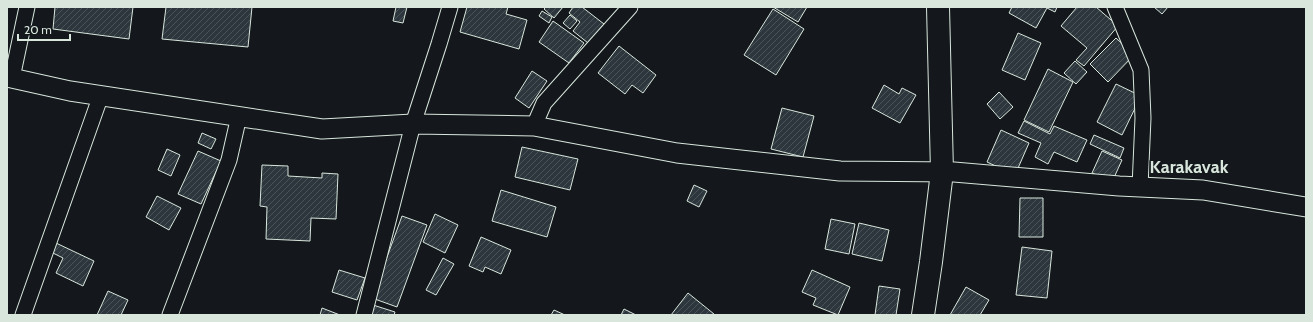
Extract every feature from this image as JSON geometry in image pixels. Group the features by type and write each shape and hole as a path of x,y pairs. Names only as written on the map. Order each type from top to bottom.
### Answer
{"main road":[{"path":"923,315 942,172 938,7"}],"street":[{"path":"27,7 9,78 101,96 322,129 413,124 534,126 676,153 840,171 942,172 1140,187 1203,190 1306,207"},
{"path":"364,315 413,124 450,7"},
{"path":"534,126 544,103 630,7"},
{"path":"1115,7 1141,70 1143,118 1140,187"},
{"path":"24,315 101,96"},
{"path":"170,315 228,160 239,116"}],"building":[{"path":"55,7 133,7 129,39 53,29"},
{"path":"166,7 252,7 248,47 162,39"},
{"path":"396,7 407,7 403,23 393,21"},
{"path":"467,7 508,7 506,14 527,20 519,49 460,32"},
{"path":"546,7 563,7 554,18 544,9"},
{"path":"573,7 582,7 604,24 588,43 573,31 580,22 569,13"},
{"path":"773,7 807,7 798,22"},
{"path":"1012,7 1057,7 1055,12 1047,8 1036,28 1009,13"},
{"path":"1077,7 1096,7 1118,26 1084,66 1076,60 1087,48 1061,26"},
{"path":"1154,7 1168,7 1162,14"},
{"path":"773,9 804,29 776,75 744,55"},
{"path":"542,11 552,17 549,23 539,16"},
{"path":"570,15 577,21 570,29 563,23"},
{"path":"553,21 584,43 569,63 539,42"},
{"path":"1018,33 1041,43 1025,80 1002,70"},
{"path":"1116,38 1134,55 1108,82 1090,64"},
{"path":"619,46 656,75 643,93 632,85 625,94 598,73"},
{"path":"1075,61 1087,72 1076,84 1064,73"},
{"path":"1048,69 1073,82 1049,132 1024,120"},
{"path":"532,71 547,81 529,108 515,98"},
{"path":"1116,84 1141,96 1122,135 1097,122"},
{"path":"884,85 899,94 902,88 916,95 900,123 872,108"},
{"path":"999,92 1013,107 1000,119 987,104"},
{"path":"782,108 814,116 803,157 771,149"},
{"path":"1024,121 1050,134 1054,126 1087,140 1077,162 1054,152 1048,164 1035,157 1041,143 1018,133"},
{"path":"1001,130 1029,143 1015,175 987,162"},
{"path":"202,133 216,139 211,149 198,143"},
{"path":"1094,135 1124,148 1120,158 1090,144"},
{"path":"522,147 578,159 570,190 515,177"},
{"path":"167,149 180,155 171,176 158,170"},
{"path":"198,151 221,161 201,204 178,194"},
{"path":"1102,151 1122,160 1112,182 1092,173"},
{"path":"262,165 288,166 288,176 322,178 322,173 338,174 336,219 311,218 310,241 266,239 267,207 260,206"},
{"path":"694,185 707,191 699,207 687,201"},
{"path":"501,190 556,207 547,237 492,221"},
{"path":"157,196 181,208 169,230 146,217"},
{"path":"1020,198 1043,198 1043,237 1019,237"},
{"path":"435,214 458,225 445,253 423,242"},
{"path":"402,216 427,225 397,307 372,298"},
{"path":"831,219 855,224 849,254 825,249"},
{"path":"859,223 889,230 882,261 852,254"},
{"path":"481,237 511,250 501,274 485,267 483,272 469,266"},
{"path":"56,243 94,261 83,286 56,273 63,258 51,252"},
{"path":"1022,247 1052,251 1047,298 1016,295"},
{"path":"443,258 454,264 436,295 426,290"},
{"path":"339,270 365,278 357,300 332,292"},
{"path":"812,270 850,287 838,315 813,305 816,298 802,292"},
{"path":"879,286 900,289 896,315 875,315"},
{"path":"966,287 989,300 980,315 950,315"},
{"path":"108,291 128,300 121,315 97,315"},
{"path":"688,293 714,314 671,315"},
{"path":"373,305 395,312 394,315 370,315"},
{"path":"322,308 340,315 320,315"},
{"path":"624,309 636,315 621,315"},
{"path":"554,310 565,315 551,315"}],"district":[{"name":"Karakavak","path":"1189,167"}]}
